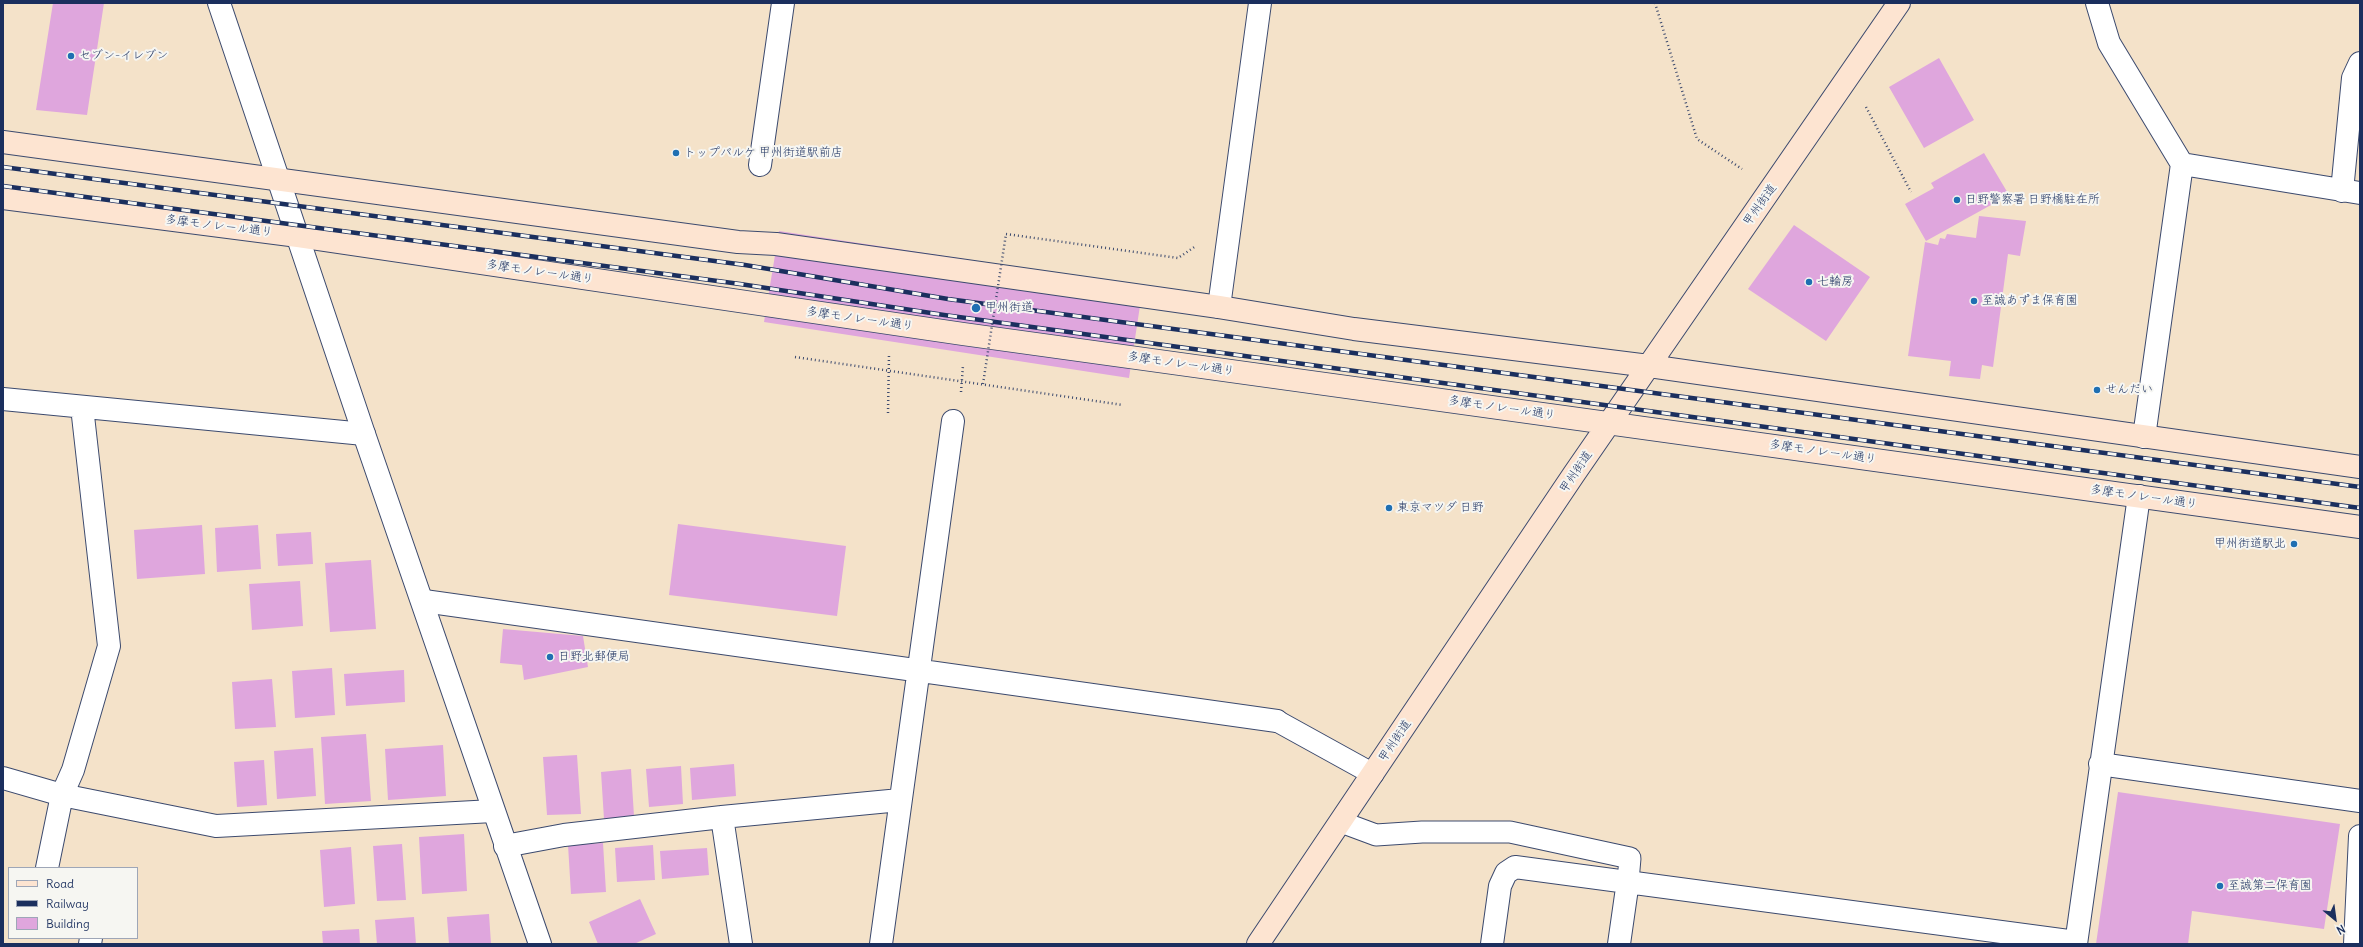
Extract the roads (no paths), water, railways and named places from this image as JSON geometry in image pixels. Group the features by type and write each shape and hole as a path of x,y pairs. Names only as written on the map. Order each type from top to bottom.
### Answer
{"main road":[{"name":"甲州街道","path":"1258,944 1610,422 1899,3"},
{"path":"3,142 738,242 776,244 1219,307 1354,329 1649,366 2144,437 2360,466"},
{"name":"多摩モノレール通り","path":"3,198 298,236 889,324 1610,422 2360,527"}],"street":[{"path":"219,3 280,179 364,434 424,602 493,811 540,944"},
{"path":"760,165 783,3"},
{"path":"1219,307 1260,3"},
{"path":"2097,3 2109,43 2182,164 2144,437"},
{"path":"2182,164 2351,192 2353,78 2360,63"},
{"path":"3,399 364,434"},
{"path":"47,867 62,795 73,770 109,646 82,407"},
{"path":"881,944 953,421"},
{"path":"1492,944 1500,886 1506,873 1515,867 1628,881 2076,943 2100,764 2139,496"},
{"path":"424,602 1278,721"},
{"path":"2100,764 2360,801"},
{"path":"3,778 62,795 216,826 493,811"},
{"path":"506,846 564,835 722,817 900,800"},
{"path":"722,817 741,944"},
{"path":"2355,944 2360,836"},
{"path":"1618,944 1628,881"}],"lane":[{"path":"1278,721 1373,774"},
{"path":"1341,822 1376,835 1510,832 1630,858 1628,881"}],"railway":[{"path":"3,167 745,265 948,299 2360,487"},
{"path":"3,186 740,284 944,315 2360,508"}],"place":[{"name":"セブン-イレブン","path":"71,56"},
{"name":"トップパルケ 甲州街道駅前店","path":"676,153"},
{"name":"日野警察署 日野橋駐在所","path":"1957,200"},
{"name":"七輪房","path":"1809,282"},
{"name":"至誠あずま保育園","path":"1974,301"},
{"name":"甲州街道","path":"976,308"},
{"name":"せんだい","path":"2097,390"},
{"name":"東京マツダ 日野","path":"1389,508"},
{"name":"甲州街道駅北","path":"2294,544"},
{"name":"日野北郵便局","path":"550,657"},
{"name":"至誠第二保育園","path":"2220,886"}]}
